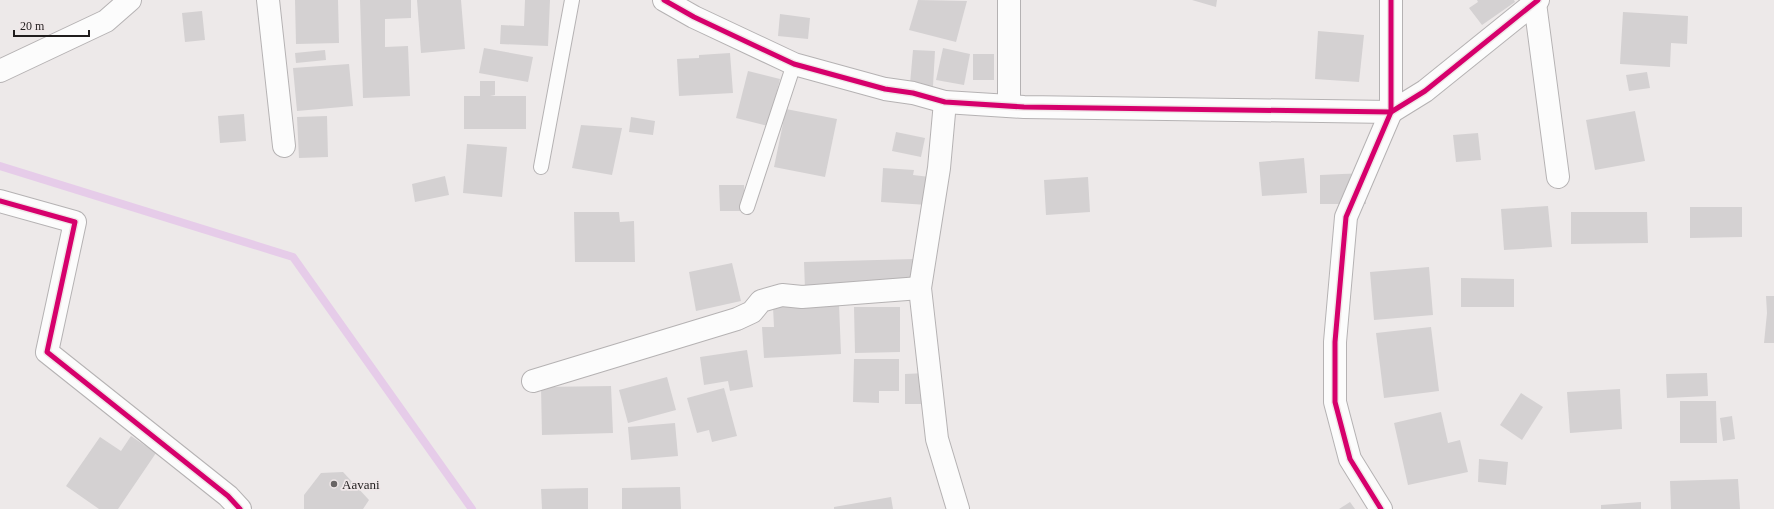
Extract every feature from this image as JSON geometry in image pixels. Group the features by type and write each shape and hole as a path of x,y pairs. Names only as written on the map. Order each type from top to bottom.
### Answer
{"street":[{"path":"0,71 106,20 130,0"},
{"path":"268,0 284,146"},
{"path":"664,0 694,17 794,64 885,89 913,93 945,102 1009,106 1390,112 1425,91 1537,1"},
{"path":"1009,0 1009,106"},
{"path":"1381,509 1350,459 1335,402 1335,342 1346,217 1390,112 1391,0"},
{"path":"1537,1 1558,177"},
{"path":"945,102 939,168 920,288 937,439 958,509"},
{"path":"0,200 75,222 47,352 228,496 240,509"},
{"path":"533,381 737,319 752,312 761,301 768,298 782,295 802,297 920,288"}],"lane":[{"path":"541,167 572,0"},
{"path":"747,207 794,64"}],"building":[{"path":"295,0 338,0 339,43 296,44"},
{"path":"360,0 411,0 411,18 385,19 385,47 408,46 410,96 363,98"},
{"path":"417,0 461,0 465,49 421,53"},
{"path":"525,0 550,0 548,46 500,44 501,25 524,26"},
{"path":"918,0 967,1 956,42 909,30"},
{"path":"1192,0 1217,0 1216,7"},
{"path":"1477,0 1514,0 1515,2 1482,25 1469,8 1478,2"},
{"path":"202,11 205,40 185,42 182,13"},
{"path":"1623,12 1688,16 1687,44 1671,43 1670,67 1620,64"},
{"path":"780,14 810,18 808,39 778,36"},
{"path":"1318,31 1364,35 1359,82 1315,79"},
{"path":"484,48 533,57 528,82 479,73"},
{"path":"943,48 970,54 964,85 936,80"},
{"path":"325,50 326,60 296,63 295,53"},
{"path":"913,50 935,51 933,86 910,84"},
{"path":"730,53 733,93 679,96 677,59 699,58 699,55"},
{"path":"973,54 994,54 994,80 973,80"},
{"path":"349,64 353,106 297,111 293,68"},
{"path":"748,71 780,79 768,126 736,118"},
{"path":"1647,72 1650,88 1629,91 1626,75"},
{"path":"480,81 495,81 495,95 490,96 526,96 526,129 464,129 464,96 480,96"},
{"path":"786,109 837,119 825,177 774,167"},
{"path":"1635,111 1645,161 1595,170 1586,120"},
{"path":"244,114 246,141 220,143 218,116"},
{"path":"327,116 328,157 299,158 297,117"},
{"path":"631,117 655,121 653,135 629,132"},
{"path":"581,125 622,128 612,175 572,168"},
{"path":"896,132 925,138 921,157 892,151"},
{"path":"1478,133 1481,160 1456,162 1453,135"},
{"path":"467,144 507,147 502,197 463,193"},
{"path":"1304,158 1307,193 1262,196 1259,162"},
{"path":"883,168 914,170 913,175 930,177 928,205 881,202"},
{"path":"1365,173 1366,204 1320,204 1320,175"},
{"path":"445,176 449,195 415,202 412,184"},
{"path":"1088,177 1090,212 1046,215 1044,180"},
{"path":"719,185 744,185 745,211 720,211"},
{"path":"1548,206 1552,247 1504,250 1501,209"},
{"path":"1690,207 1742,207 1742,237 1690,238"},
{"path":"574,212 619,212 620,222 634,221 635,262 575,262"},
{"path":"1571,212 1647,212 1648,243 1571,244"},
{"path":"914,259 914,286 805,289 804,262"},
{"path":"732,263 741,301 696,311 689,272"},
{"path":"1429,267 1433,315 1374,320 1370,272"},
{"path":"1461,278 1514,279 1514,307 1461,307"},
{"path":"1766,296 1774,296 1774,343 1764,343 1767,313"},
{"path":"839,304 841,354 764,358 762,327 774,327 773,307"},
{"path":"854,307 900,307 900,352 855,353"},
{"path":"1431,327 1439,391 1384,398 1376,333"},
{"path":"747,350 753,387 730,391 728,381 704,385 700,357"},
{"path":"854,359 899,359 899,391 879,391 879,403 853,402"},
{"path":"927,373 927,404 905,404 905,374"},
{"path":"1707,373 1708,396 1667,398 1666,374"},
{"path":"667,377 676,410 628,423 619,390"},
{"path":"611,386 613,433 542,435 541,387"},
{"path":"724,388 737,436 712,442 709,430 697,433 687,398"},
{"path":"1620,389 1622,429 1570,433 1567,392"},
{"path":"1521,393 1543,407 1522,440 1500,425"},
{"path":"1680,401 1716,401 1717,443 1680,443"},
{"path":"1441,412 1448,443 1460,440 1468,472 1408,485 1394,423"},
{"path":"1732,416 1735,439 1723,441 1720,418"},
{"path":"675,423 678,456 631,460 628,427"},
{"path":"131,436 156,453 118,509 99,509 66,486 100,437 121,451"},
{"path":"1479,459 1508,462 1506,485 1478,482"},
{"name":"Aavani","path":"343,472 369,500 363,509 304,509 304,495 321,473"},
{"path":"1738,479 1740,509 1671,509 1670,481"},
{"path":"680,487 681,509 622,509 622,488"},
{"path":"588,488 588,509 542,509 541,489"},
{"path":"891,497 893,509 834,509 834,507"},
{"path":"1350,502 1355,509 1339,509"},
{"path":"1641,502 1641,509 1601,509 1601,505"}],"waterway":[{"path":"0,166 293,257 472,509"}],"cycle path":[{"path":"664,0 694,17 794,64 885,89 913,93 945,102 1024,107 1391,112 1425,91 1538,0"},
{"path":"1381,509 1350,459 1335,402 1335,342 1346,217 1391,112 1391,0"},
{"path":"0,201 75,222 47,352 228,496 240,509"}],"place":[{"name":"Aavani","path":"334,484"}]}
